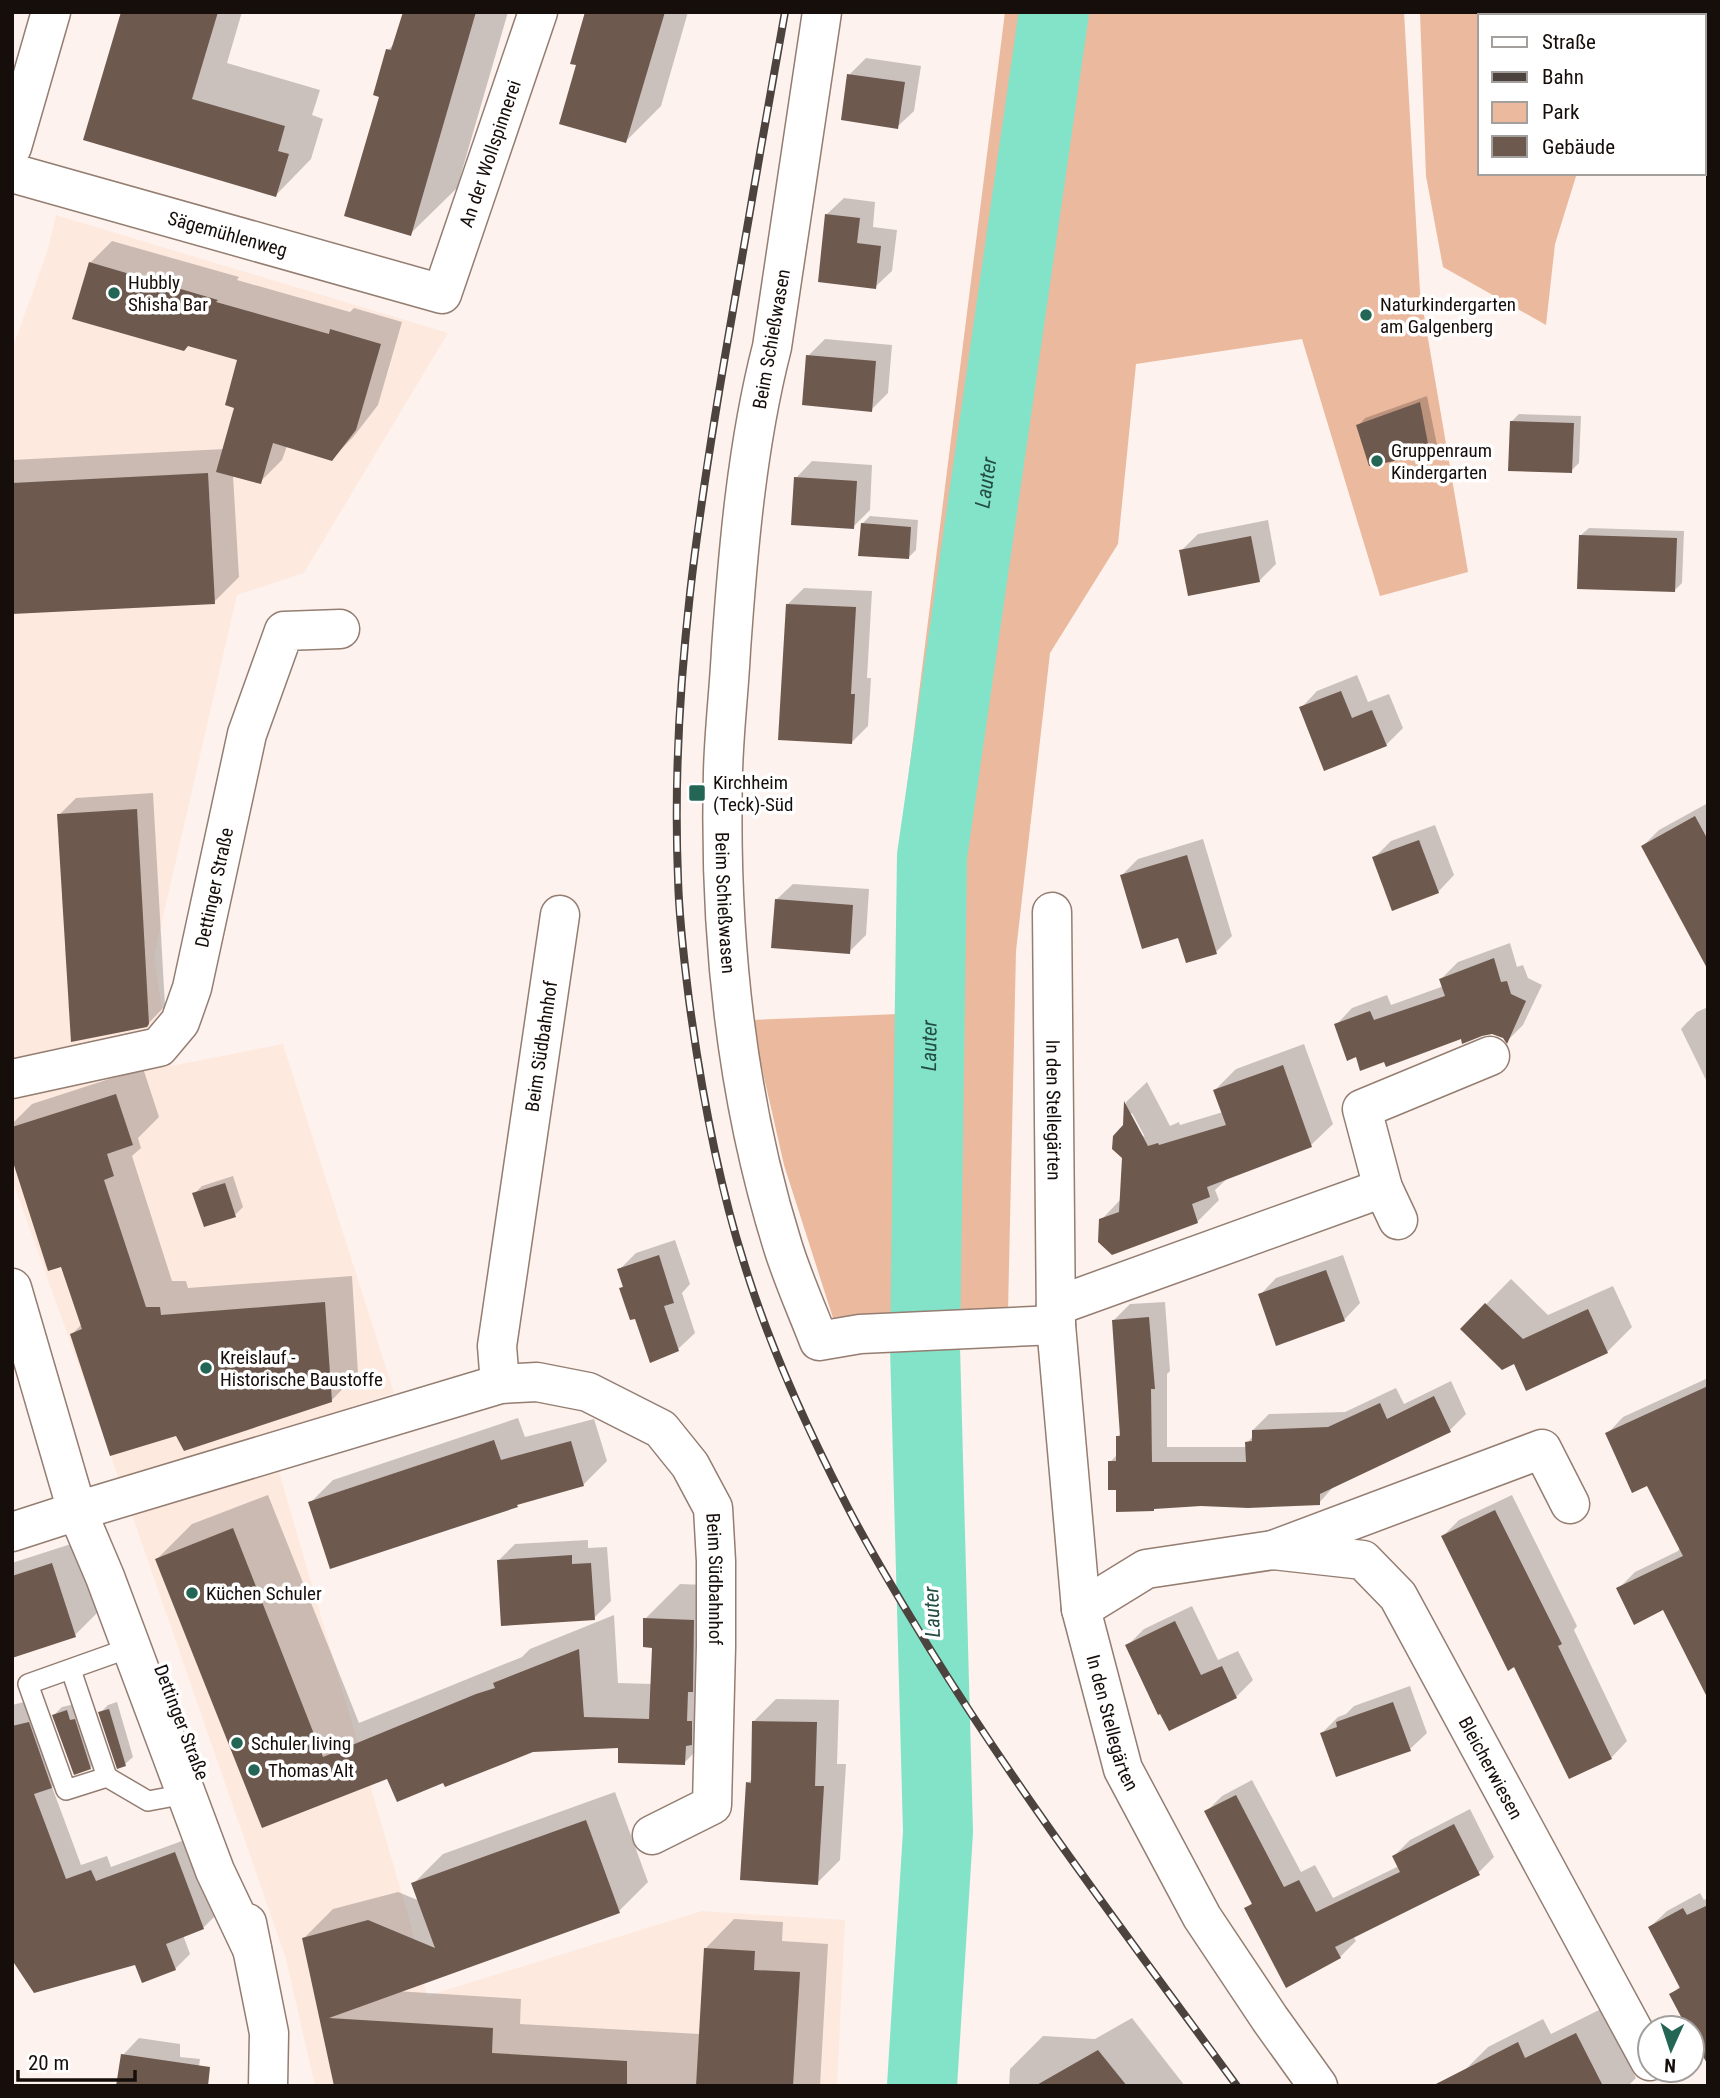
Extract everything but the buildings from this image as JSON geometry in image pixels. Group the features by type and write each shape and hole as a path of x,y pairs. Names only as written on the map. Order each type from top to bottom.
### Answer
{"street":[{"path":"12,147 51,12"},
{"name":"An der Wollspinnerei","path":"442,294 538,12"},
{"name":"Beim Schießwasen","path":"822,12 772,347 762,384 739,541 723,771 724,877 729,961 735,1035 747,1103 762,1173 784,1248 819,1341 860,1334 994,1328 1056,1315"},
{"name":"Sägemühlenweg","path":"12,173 442,294"},
{"name":"Dettinger Straße","path":"12,1079 159,1047 180,1023 192,988 247,734 284,631 340,629"},
{"name":"In den Stellegärten","path":"1052,912 1056,1315 1081,1609 1123,1769 1202,1917 1318,2086"},
{"name":"Beim Südbahnhof","path":"500,1384 497,1346 560,915"},
{"path":"1056,1315 1391,1204 1362,1109 1490,1056"},
{"name":"Dettinger Straße","path":"12,1288 77,1511 106,1577 215,1871 252,1949"},
{"name":"Beim Südbahnhof","path":"12,1532 500,1384 537,1382 588,1392 661,1429 690,1465 713,1508 716,1598 712,1805 652,1835"},
{"name":"Bleicherwiesen","path":"1081,1609 1146,1569 1273,1550 1542,1449 1570,1504"},
{"name":"Dettinger Straße","path":"77,1511 125,1571 236,1862 269,2033 268,2086"},
{"name":"Bleicherwiesen","path":"1273,1550 1363,1560 1398,1596 1636,2035"}],"lane":[{"path":"107,1777 66,1790 28,1684 132,1647"},
{"path":"71,1670 107,1777 148,1801 186,1794"}],"shaded area":[{"path":"56,215 448,333 304,573 237,595 154,956 171,1066 283,1044 394,1393 268,1434 412,1929 427,1996 702,1911 845,1920 837,2086 315,2086 286,1959 12,1179 12,350 48,249"}],"green space":[{"path":"1005,12 1404,12 1420,292 1468,572 1380,596 1302,339 1136,364 1118,544 1050,653 1016,951 1008,1312 833,1318 784,1165 751,1020 899,1014 899,851"},
{"path":"1420,12 1626,12 1478,14 1478,175 1576,175 1555,244 1546,325 1443,267 1426,176"}],"waterway":[{"name":"Lauter","path":"922,2086 938,1832 925,1347 932,856 1054,12"}],"railway":[{"path":"785,12 709,451 683,663 677,806 681,924 694,1033 718,1166 734,1231 776,1354 815,1442 874,1556 928,1646 1001,1758 1078,1869 1237,2086"}],"place":[{"name":"Hubbly Shisha Bar","path":"114,293"},
{"name":"Naturkindergarten am Galgenberg","path":"1366,315"},
{"name":"Gruppenraum Kindergarten","path":"1377,461"},
{"name":"Kirchheim (Teck)-Süd","path":"697,793"},
{"name":"Kreislauf - Historische Baustoffe","path":"206,1368"},
{"name":"Küchen Schuler","path":"192,1593"},
{"name":"Schuler living","path":"237,1743"},
{"name":"Thomas Alt","path":"254,1770"}]}
